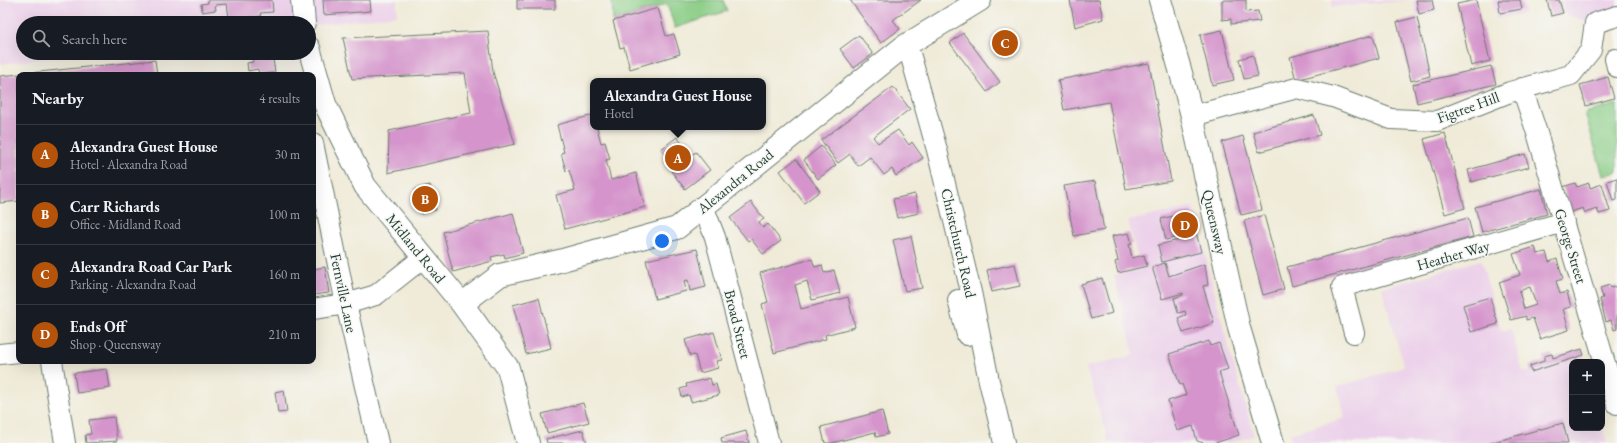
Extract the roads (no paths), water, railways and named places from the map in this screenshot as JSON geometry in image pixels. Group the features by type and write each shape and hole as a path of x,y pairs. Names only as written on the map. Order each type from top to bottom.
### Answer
{"street":[{"path":"302,0 303,16"},
{"name":"Alexandra Road","path":"462,304 500,275 559,261 677,228 903,47 980,0"},
{"name":"Queensway","path":"1160,0 1182,73 1239,328 1273,443"},
{"name":"Figtree Hill","path":"1192,116 1296,88 1333,96 1391,119 1437,121 1522,88 1571,75 1591,50 1595,23 1617,16"},
{"name":"Christchurch Road","path":"903,47 911,57 937,150 971,292 989,381 1004,443"},
{"name":"Midland Road","path":"311,60 313,72"},
{"name":"George Street","path":"1522,88 1564,222 1617,404"},
{"name":"Midland Road","path":"316,89 319,107 365,186 462,304 508,368 528,443"},
{"name":"Fernville Lane","path":"316,158 346,304 378,443"},
{"name":"Broad Street","path":"703,206 715,237 769,443"},
{"name":"Heather Way","path":"1354,332 1342,287 1564,222"},
{"path":"316,309 346,304 376,295 424,257"},
{"path":"958,300 980,384 989,381"},
{"path":"0,354 16,352"},
{"path":"52,364 65,443"}],"place":[{"name":"Alexandra Road Car Park","path":"1005,43"},
{"name":"Alexandra Guest House","path":"678,158"},
{"name":"Carr Richards","path":"425,199"},
{"name":"Ends Off","path":"1185,225"}]}
